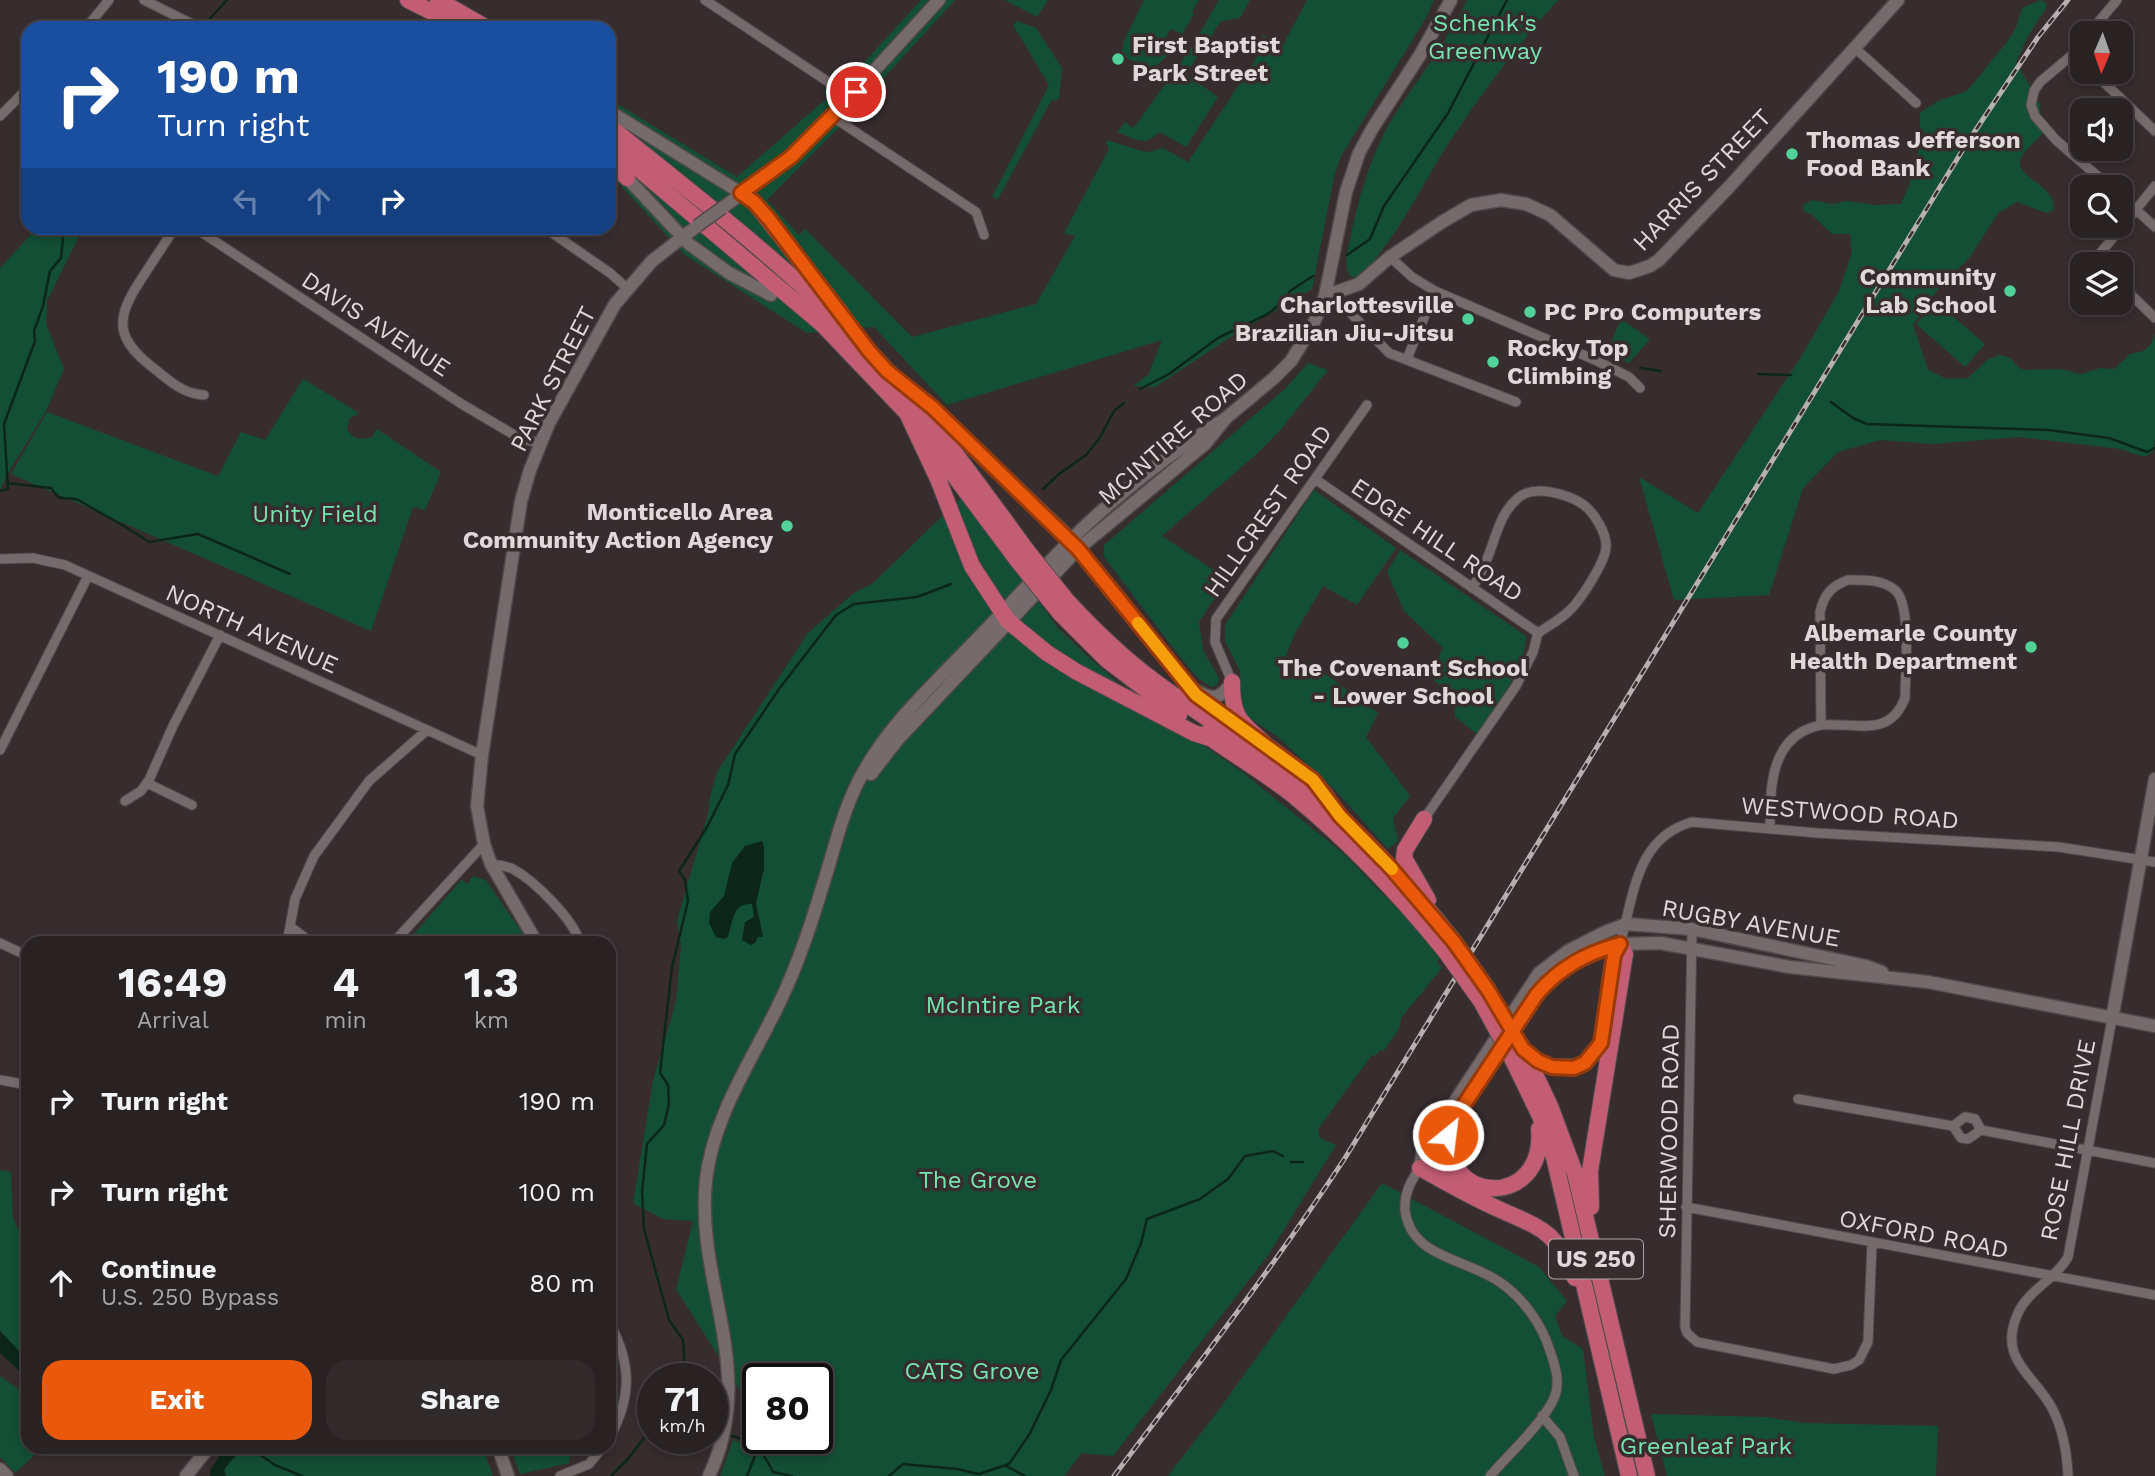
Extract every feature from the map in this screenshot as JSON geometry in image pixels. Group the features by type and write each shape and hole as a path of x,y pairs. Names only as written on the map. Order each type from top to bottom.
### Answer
{"highway":[{"path":"408,0 450,21"},
{"path":"438,0 475,21"},
{"name":"US 250","path":"616,132 760,248 869,351 944,438 1023,556"},
{"name":"US 250","path":"616,150 822,325 907,413 1107,660 1215,732 1273,763 1340,816 1440,924 1481,1001 1518,1054 1554,1157 1629,1476"},
{"path":"616,166 627,178"},
{"path":"741,193 754,202 769,219 869,351"},
{"path":"771,295 822,325"},
{"path":"887,371 933,408 1074,545"},
{"path":"907,413 938,479 972,566 1004,617 1047,653 1077,672 1194,733 1215,732"},
{"name":"US 250","path":"1064,608 1328,824 1450,947 1493,999 1518,1054 1564,1139 1591,1236 1647,1476"},
{"path":"1232,682 1232,705 1236,713 1266,745"},
{"path":"1187,686 1208,705 1313,780 1340,816"},
{"path":"1423,819 1405,850 1404,858 1440,924"},
{"path":"1518,1054 1552,1067 1574,1068 1585,1063 1601,1043 1614,955 1620,944"},
{"path":"1591,1236 1590,1171 1625,954 1620,944"},
{"path":"1425,1163 1486,1188 1507,1187 1532,1169 1539,1149 1535,1106"},
{"path":"1448,1129 1451,1157 1468,1182"},
{"path":"1425,1163 1483,1202 1528,1220 1552,1237 1570,1265 1601,1353"}],"street":[{"path":"92,21 108,0"},
{"path":"145,0 186,21"},
{"path":"705,0 716,3 851,97"},
{"name":"PARK STREET","path":"533,936 491,863 484,844 477,806 515,528 540,443 603,323 627,288 652,261 682,237 791,157 833,117 939,0"},
{"name":"MCINTIRE ROAD","path":"709,1476 727,1418 729,1392 727,1350 706,1226 705,1201 710,1156 723,1117 789,982 859,779 902,717 1004,617 1128,488 1226,418 1291,361 1312,327 1325,296 1346,192 1359,153 1451,0"},
{"name":"HARRIS STREET","path":"1325,296 1359,285 1390,257 1463,209 1479,203 1501,200 1526,204 1550,215 1614,270 1629,273 1644,269 1659,260 1729,187 1898,0"},
{"path":"2099,21 2117,0"},
{"path":"1855,48 1916,103"},
{"path":"2070,55 2040,82 2032,99 2033,112 2056,140 2096,175"},
{"path":"2106,84 2155,131"},
{"path":"0,116 21,95"},
{"path":"616,115 741,193"},
{"path":"833,117 976,212 984,235"},
{"path":"627,178 682,237 710,260 771,295"},
{"path":"2104,252 2155,186"},
{"path":"2133,206 2155,227"},
{"path":"170,235 127,301 123,323 129,345 139,357 185,391 204,395"},
{"name":"DAVIS AVENUE","path":"206,235 460,402 515,436 540,443"},
{"path":"555,235 627,288"},
{"path":"1390,257 1412,277 1435,290 1595,360 1629,377 1640,388"},
{"path":"1407,359 1435,290"},
{"path":"1325,296 1342,304 1390,353 1516,402"},
{"path":"2133,297 2155,318"},
{"name":"HILLCREST ROAD","path":"1232,682 1215,642 1216,619 1367,405"},
{"name":"EDGE HILL ROAD","path":"1315,479 1538,633"},
{"path":"1423,819 1516,686 1533,652 1538,633 1569,612 1604,559 1605,536 1590,510 1574,499 1531,491 1518,498 1496,530 1488,558 1472,588"},
{"path":"1074,545 1187,686 1209,697 1216,697 1224,693 1232,682"},
{"name":"NORTH AVENUE","path":"0,559 33,558 49,561 88,576 482,755"},
{"path":"0,750 88,576"},
{"path":"1770,829 1770,802 1776,764 1790,741 1809,728 1875,726 1892,720 1900,710 1905,698 1905,610 1898,591 1889,586 1868,580 1847,580 1832,586 1822,603 1821,726"},
{"path":"125,802 141,791 147,783 219,635"},
{"path":"289,936 295,899 314,856 364,786 427,730"},
{"name":"ROSE HILL DRIVE","path":"2068,1476 2065,1445 2057,1419 2043,1394 2018,1365 2012,1346 2012,1334 2019,1310 2062,1266 2071,1246 2155,779"},
{"path":"147,783 192,805"},
{"name":"WESTWOOD ROAD","path":"1620,944 1639,872 1658,841 1673,829 1692,822 2049,846 2155,862"},
{"path":"399,936 484,844"},
{"path":"491,863 512,868 562,911 577,936"},
{"name":"RUGBY AVENUE","path":"1425,1163 1423,1150 1539,974 1568,951 1626,924 1692,929 1866,966 1901,979"},
{"path":"291,927 303,936"},
{"name":"SHERWOOD ROAD","path":"1692,929 1686,1207 1687,1333 1697,1342 1755,1355 1834,1369 1851,1365 1859,1360 1868,1342 1872,1243"},
{"path":"0,943 21,953"},
{"name":"RUGBY AVENUE","path":"1425,1163 1542,989 1556,974 1584,956 1620,944 1660,943 1790,967 1901,979 2155,1026"},
{"path":"0,1080 21,1084"},
{"path":"1798,1099 1953,1126 1961,1138 1968,1139 1981,1130 2155,1163"},
{"path":"1953,1126 1965,1117 1975,1119 1981,1130"},
{"path":"1425,1163 1407,1191 1405,1200 1407,1223 1414,1237 1433,1251 1479,1269 1509,1289 1534,1317 1543,1332 1550,1349 1558,1385 1554,1398 1542,1416 1490,1476"},
{"name":"OXFORD ROAD","path":"1686,1207 2155,1295"},
{"path":"616,1336 626,1367 627,1388 621,1416 616,1426"},
{"path":"1542,1416 1560,1437 1574,1476"},
{"path":"186,1476 203,1454"},
{"path":"500,1454 508,1476"},
{"path":"560,1476 589,1464 597,1454"},
{"path":"0,1469 7,1476"}],"green space":[{"path":"921,0 955,0 837,129 767,200 799,235 805,229 912,337 1036,304 1075,236 1064,233 1109,149 1107,140 1149,152 1163,148 1188,162 1267,42 1263,35 1282,47 1307,0 1434,0 1426,18 1341,156 1334,177 1312,289 1226,340 1155,387 1133,386 1148,375 1162,340 947,405 874,327 807,333 685,255 616,181 616,103 737,177 850,78"},
{"path":"1005,0 1048,0 1037,17"},
{"path":"1144,0 1199,0 1182,34 1171,29 1161,45 1169,52 1158,65 1152,67 1121,55 1124,41"},
{"path":"1219,0 1250,0 1240,18 1221,21 1186,74 1218,97 1186,147 1159,132 1144,141 1117,132 1125,122 1132,128 1136,125 1193,45"},
{"name":"Schenk's Greenway","path":"1467,0 1558,0 1468,115 1386,245 1358,278 1350,276 1346,260 1348,248 1359,200 1374,155 1387,127 1442,44"},
{"path":"2040,0 2046,3 2046,8 2028,36 2016,62 2040,104 2042,134 2024,153 2020,163 2022,170 2049,194 2053,201 2053,210 2047,213 2017,202 1998,213 1970,257 1938,289 1913,325 1928,370 1947,379 1968,378 1987,360 2000,355 2010,358 2019,368 2027,370 2060,369 2081,374 2100,368 2114,369 2130,354 2143,351 2151,344 2155,334 2153,452 2141,456 2120,449 2020,437 1933,444 1880,440 1838,452 1803,488 1769,595 1674,600 1639,477 1698,513 1801,357 1839,291 1852,252 1850,234 1832,234 1811,214 1804,211 1803,205 1812,200 1832,204 1847,201 1874,205 1901,204 1917,160 1920,113 1938,101 1967,91 2016,28 2022,8"},
{"path":"1017,21 1036,28 1062,68 1059,99 1051,101 998,199 992,197 1049,85 1013,25"},
{"path":"31,235 80,235 47,301 46,324 64,369 46,411 0,490 0,268"},
{"path":"1936,302 1985,344 1965,367 1916,324"},
{"path":"1621,319 1650,339 1629,363 1606,354"},
{"path":"1308,363 1328,370 1282,428 1260,451 1162,536 1227,579 1199,622 1203,650 1219,678 1217,685 1211,687 1198,678 1180,657 1104,557 1104,545 1286,388"},
{"name":"Unity Field","path":"303,379 359,413 349,419 347,429 355,437 372,437 377,429 441,472 425,510 413,507 371,631 11,474 47,412 218,476 241,432 265,440"},
{"path":"1314,490 1396,548 1357,605 1323,586 1295,633 1286,656 1303,668 1308,661 1378,713 1366,737 1410,796 1393,818 1398,841 1388,849 1335,790 1278,737 1248,717 1242,706 1240,671 1225,641 1225,625"},
{"name":"McIntire Park","path":"963,496 1057,627 1086,655 1127,691 1246,775 1344,854 1442,955 1437,962 1442,968 1401,1018 1400,1027 1383,1052 1380,1050 1375,1056 1372,1055 1318,1129 1320,1138 1336,1145 1269,1254 1113,1456 1082,1453 1064,1476 720,1476 733,1440 740,1442 742,1437 742,1454 833,1454 833,1363 742,1363 742,1393 728,1371 728,1363 723,1363 676,1289 693,1221 663,1219 633,1203 653,1081 676,1001 681,946 677,921 709,810 717,772 808,633 854,593 872,584"},
{"path":"1400,550 1526,636 1515,675 1477,734 1455,717 1455,700 1432,678 1430,667 1435,664 1443,648 1404,611 1387,572"},
{"path":"473,876 486,880 524,936 412,936 462,879 467,884"},
{"path":"0,1170 11,1172 13,1218 21,1236 21,1353 0,1331"},
{"path":"1382,1183 1539,1267 1567,1301 1555,1316 1562,1336 1583,1349 1594,1438 1605,1476 1168,1476"},
{"path":"0,1376 21,1391 21,1454 36,1454 15,1473 0,1457"},
{"name":"Greenleaf Park","path":"1651,1414 1765,1417 1804,1423 1938,1426 1936,1476 1667,1476"},
{"path":"239,1454 485,1454 493,1476 226,1476 224,1470"},
{"path":"513,1454 570,1454 569,1463 520,1474"}],"shaded area":[{"path":"762,841 764,869 756,903 763,937 758,937 751,945 742,940 745,922 754,917 752,904 737,910 728,937 716,937 709,923 710,912 724,896 732,863 745,846"},
{"path":"0,1331 21,1353 21,1372 0,1353"},
{"path":"221,1454 239,1454 224,1470 226,1476 210,1476 210,1470"}],"waterway":[{"path":"208,21 227,0"},
{"path":"1347,255 1370,239 1384,206 1448,113 1507,0"},
{"path":"0,491 8,489 4,424 35,341 34,331 43,306 50,271 61,258 63,235"},
{"path":"1140,389 1169,374 1218,338 1268,314 1285,300 1290,291 1313,276"},
{"path":"1640,368 1661,371"},
{"path":"1758,374 1791,375"},
{"path":"1831,402 1853,418 1867,424 2048,430 2109,438 2147,452 2155,448"},
{"path":"1043,489 1086,455 1099,439 1114,411 1124,403"},
{"path":"7,483 51,488 58,497 78,500 149,542 198,534 290,574"},
{"path":"685,1363 683,1340 669,1320 644,1229 642,1192 647,1144 664,1125 669,1104 668,1085 660,1073 672,967 688,901 685,880 679,871 707,827 728,785 735,754 779,689 836,615 854,604 917,597 951,584"},
{"path":"889,1476 903,1464 979,1474 1009,1464 1029,1435 1051,1390 1061,1360 1126,1279 1141,1243 1147,1219 1200,1199 1228,1179 1245,1156 1273,1151 1283,1156"},
{"path":"1291,1162 1303,1162"},
{"path":"729,1435 756,1446 773,1472 792,1476"},
{"path":"611,1476 637,1447"},
{"path":"259,1454 275,1465 302,1476"},
{"path":"747,1476 756,1454"},
{"path":"1006,1466 1025,1476"}],"railway":[{"path":"1114,1476 1261,1279 1345,1158 1967,143 2038,37 2068,0"}],"slow traffic":[{"path":"1138,623 1196,695 1313,780 1340,816 1392,869"}],"place":[{"name":"First Baptist Park Street","path":"1118,59"},
{"name":"Thomas Jefferson Food Bank","path":"1792,154"},
{"name":"Community Lab School","path":"2010,291"},
{"name":"PC Pro Computers","path":"1530,312"},
{"name":"Charlottesville Brazilian Jiu-Jitsu","path":"1468,319"},
{"name":"Rocky Top Climbing","path":"1493,362"},
{"name":"Monticello Area Community Action Agency","path":"787,526"},
{"name":"The Covenant School - Lower School","path":"1403,643"},
{"name":"Albemarle County Health Department","path":"2031,647"}],"route":[{"path":"856,92 791,157 741,193 754,202 769,219 869,351 887,371 933,408 1078,549 1196,695 1313,780 1340,816 1426,907 1488,990 1503,1016 1513,1032 1523,1049 1538,1061 1552,1067 1574,1068 1585,1063 1601,1043 1614,955 1620,944 1584,956 1570,964 1537,994 1513,1030 1501,1047 1489,1065 1448,1129 1448,1135"}],"park label":[{"name":"The Grove","path":"978,1180"},
{"name":"CATS Grove","path":"972,1371"}]}
